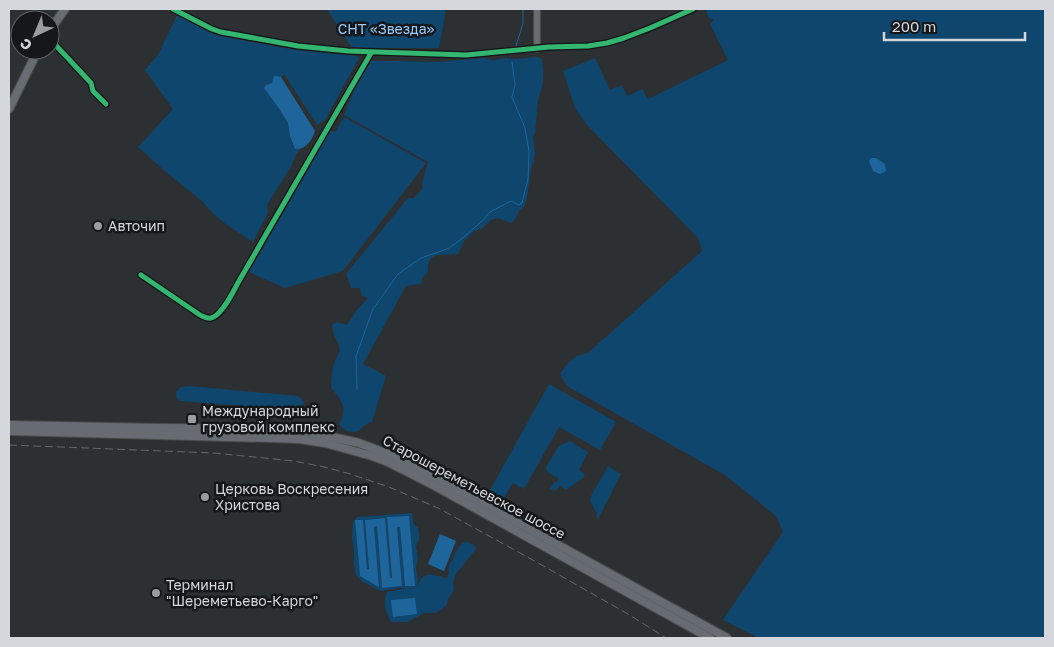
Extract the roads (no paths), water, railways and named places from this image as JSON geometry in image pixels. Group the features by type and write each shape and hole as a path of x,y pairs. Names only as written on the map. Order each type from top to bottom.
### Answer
{"main road":[{"path":"9,109 33,60"},
{"name":"Старошереметьевское шоссе","path":"9,425 291,429 359,443 388,454 432,476 728,638"},
{"name":"Старошереметьевское шоссе","path":"9,431 299,439 325,443 372,456 435,486 710,638"}],"street":[{"path":"173,9 212,29 222,32 298,46 371,53 466,55 607,43 650,28 693,9"},
{"path":"537,9 537,49"},
{"path":"60,49 91,82 93,91 106,104"},
{"path":"141,275 206,318 211,318 221,311 371,53"}],"waterway":[{"path":"516,46 523,23 523,9"},
{"path":"357,389 356,356 373,309 398,274 421,258 447,249 459,241 490,212 511,201 519,205 522,203 528,179 529,151 525,128 512,97 515,85 512,62"}],"railway":[{"path":"9,445 214,453 294,461 347,473 389,487 438,508 628,614 666,638"}],"place":[{"name":"Авточип","path":"98,226"},
{"name":"Международный грузовой комплекс","path":"192,419"},
{"name":"Церковь Воскресения Христова","path":"205,497"},
{"name":"Терминал \"Шереметьево-Карго\"","path":"156,593"}],"park label":[{"name":"СНТ «Звезда»","path":"386,29"}]}
